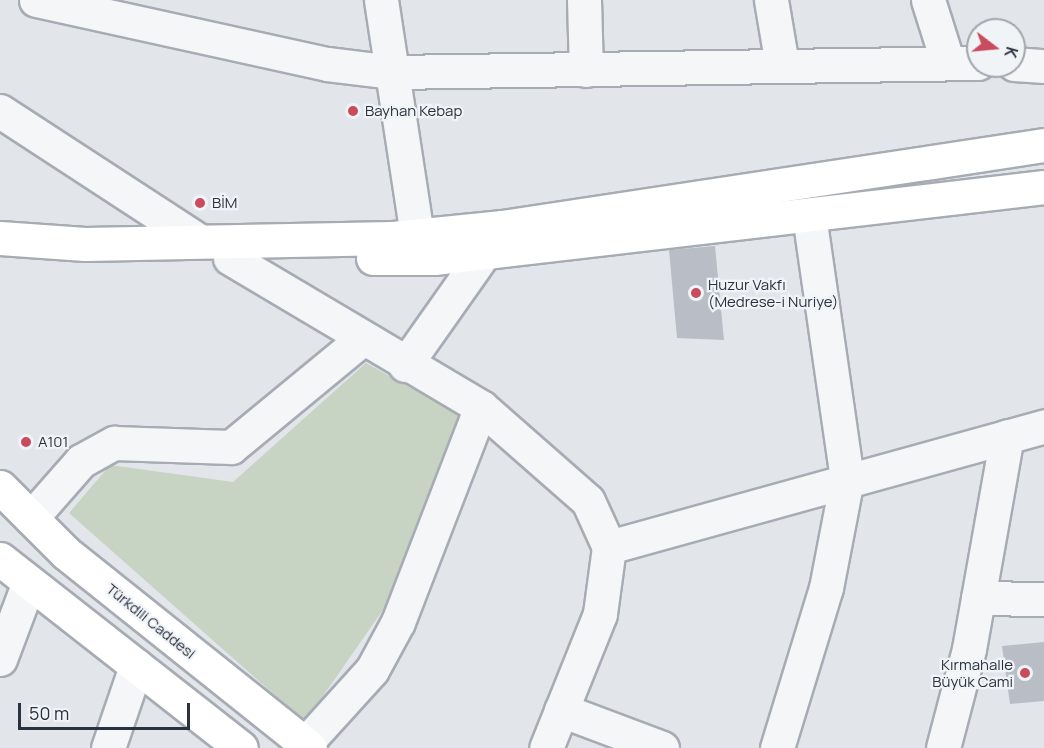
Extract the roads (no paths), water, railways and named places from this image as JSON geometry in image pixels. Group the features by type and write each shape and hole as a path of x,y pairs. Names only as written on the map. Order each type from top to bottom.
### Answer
{"main road":[{"path":"0,238 85,244 417,235 1044,145"},
{"path":"0,257 101,263 230,258 434,258 1044,187"},
{"name":"Türkdili Caddesi","path":"0,486 66,553 307,746"},
{"path":"0,559 241,748"}],"street":[{"path":"36,0 327,64 392,72 963,63 928,0"},
{"path":"381,0 417,235"},
{"path":"584,0 586,70"},
{"path":"771,0 782,65"},
{"path":"1026,65 1044,66"},
{"path":"0,111 198,240"},
{"path":"777,748 826,588 847,479 809,215"},
{"path":"405,365 484,253"},
{"path":"230,258 405,365 481,407 588,501 609,547 600,614 546,748"},
{"path":"31,518 81,461 114,443 231,447 362,339"},
{"path":"307,746 372,670 398,622 481,407"},
{"path":"609,547 1044,426"},
{"path":"943,748 978,598 1007,436"},
{"path":"0,659 29,582"},
{"path":"978,598 1044,599"},
{"path":"108,748 136,666"},
{"path":"561,710 662,748"}],"place":[{"name":"Bayhan Kebap","path":"353,111"},
{"name":"BİM","path":"200,203"},
{"name":"Huzur Vakfı (Medrese-i Nuriye)","path":"696,293"},
{"name":"A101","path":"26,442"},
{"name":"Kırmahalle Büyük Cami","path":"1025,673"}]}
